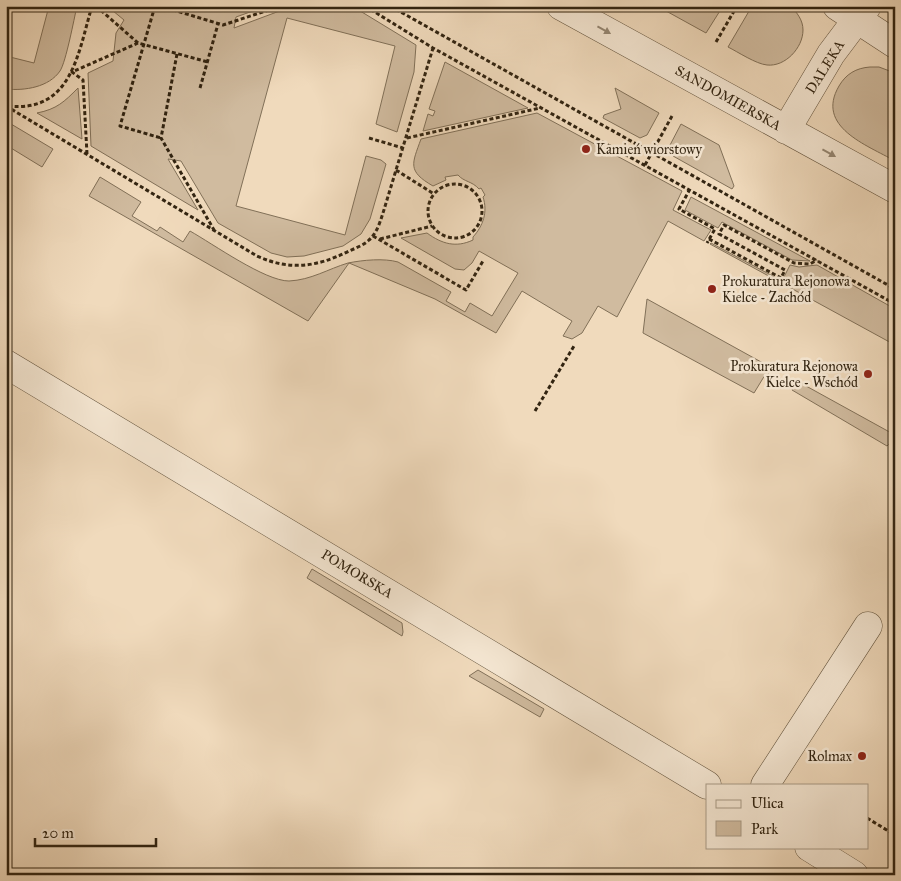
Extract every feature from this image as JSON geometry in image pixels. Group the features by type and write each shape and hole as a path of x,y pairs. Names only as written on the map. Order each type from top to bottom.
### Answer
{"street":[{"name":"SANDOMIERSKA","path":"561,6 895,189"},
{"name":"DALEKA","path":"786,130 854,11"},
{"path":"854,11 895,44"},
{"name":"POMORSKA","path":"6,364 706,784"},
{"path":"766,784 868,626"},
{"path":"812,848 854,875"}],"path":[{"path":"6,106 20,107 32,105 49,98 62,88 72,72 92,6"},
{"path":"96,6 138,44"},
{"path":"155,6 120,126 161,138"},
{"path":"160,6 218,24 228,24 281,6"},
{"path":"364,6 433,48 895,304"},
{"path":"390,6 895,289"},
{"path":"716,42 737,6"},
{"path":"200,88 218,24"},
{"path":"72,72 138,44 208,62"},
{"path":"6,106 215,232 268,261 279,265 304,266 339,256 365,243 373,236 384,212 433,48"},
{"path":"178,54 161,138 215,232"},
{"path":"72,72 83,80 87,155"},
{"path":"406,138 540,108"},
{"path":"645,165 672,116"},
{"path":"369,138 403,148"},
{"path":"396,170 434,194"},
{"path":"450,184 463,185 469,188 478,197 482,209 480,222 466,235 454,238 441,234 432,226 428,212 428,206 434,194 450,184"},
{"path":"690,189 679,210 715,229 708,241 781,278 785,270 719,234 724,225 794,263 810,264 818,260"},
{"path":"380,240 432,226"},
{"path":"373,236 466,290 482,261"},
{"path":"535,411 574,346"},
{"path":"868,819 895,835"}],"green space":[{"path":"49,6 77,6 60,71 50,81 36,87 6,89 6,56 34,63"},
{"path":"107,6 267,6 236,17 234,28 293,6 352,6 416,45 414,72 397,132 376,124 395,46 287,18 236,206 345,235 366,156 381,160 386,164 370,219 361,234 343,246 304,256 287,257 271,253 218,223 181,161 168,159 198,210 91,146 88,73 113,61 116,33 124,20"},
{"path":"657,6 723,6 706,33"},
{"path":"752,6 791,6 801,20 803,30 800,43 786,60 774,65 767,65 752,60 728,47"},
{"path":"445,62 528,108 423,131 428,114 433,116 435,111 429,109"},
{"path":"870,67 879,67 895,73 895,161 848,133 839,124 834,113 833,100 845,78 852,72"},
{"path":"78,88 82,139 37,113 60,104"},
{"path":"615,88 659,113 647,135 640,138 603,118 604,115 621,109"},
{"path":"537,113 682,191 673,210 711,230 704,241 668,221 617,317 598,306 582,333 572,339 563,336 572,321 522,291 496,333 435,299 349,263 308,321 89,196 100,177 141,202 132,216 157,231 160,227 183,242 190,231 253,269 279,279 289,281 305,279 341,265 348,263 354,262 386,260 398,262 451,292 446,301 465,312 470,303 492,316 518,273 479,251 472,263 464,270 455,269 401,238 427,233 449,244 461,244 473,240 485,213 483,197 485,195 481,188 479,189 458,175 445,177 446,180 433,186 415,171 415,155 421,139"},
{"path":"6,121 53,149 42,167 6,145"},
{"path":"681,124 719,145 734,186 732,189 673,156 669,147"},
{"path":"691,197 810,261 792,260 722,222 718,228 685,210"},
{"path":"710,244 782,281 790,265 799,267 817,265 895,309 895,345"},
{"path":"647,299 772,368 767,376 765,375 754,393 643,333"},
{"path":"797,381 895,435 895,438 887,446 792,390"},
{"path":"312,569 402,623 402,636 307,578"},
{"path":"478,670 544,709 540,717 469,676"}],"place":[{"name":"Kamień wiorstowy","path":"586,149"},
{"name":"Prokuratura Rejonowa Kielce - Zachód","path":"712,289"},
{"name":"Prokuratura Rejonowa Kielce - Wschód","path":"868,374"},
{"name":"Rolmax","path":"862,756"}]}
